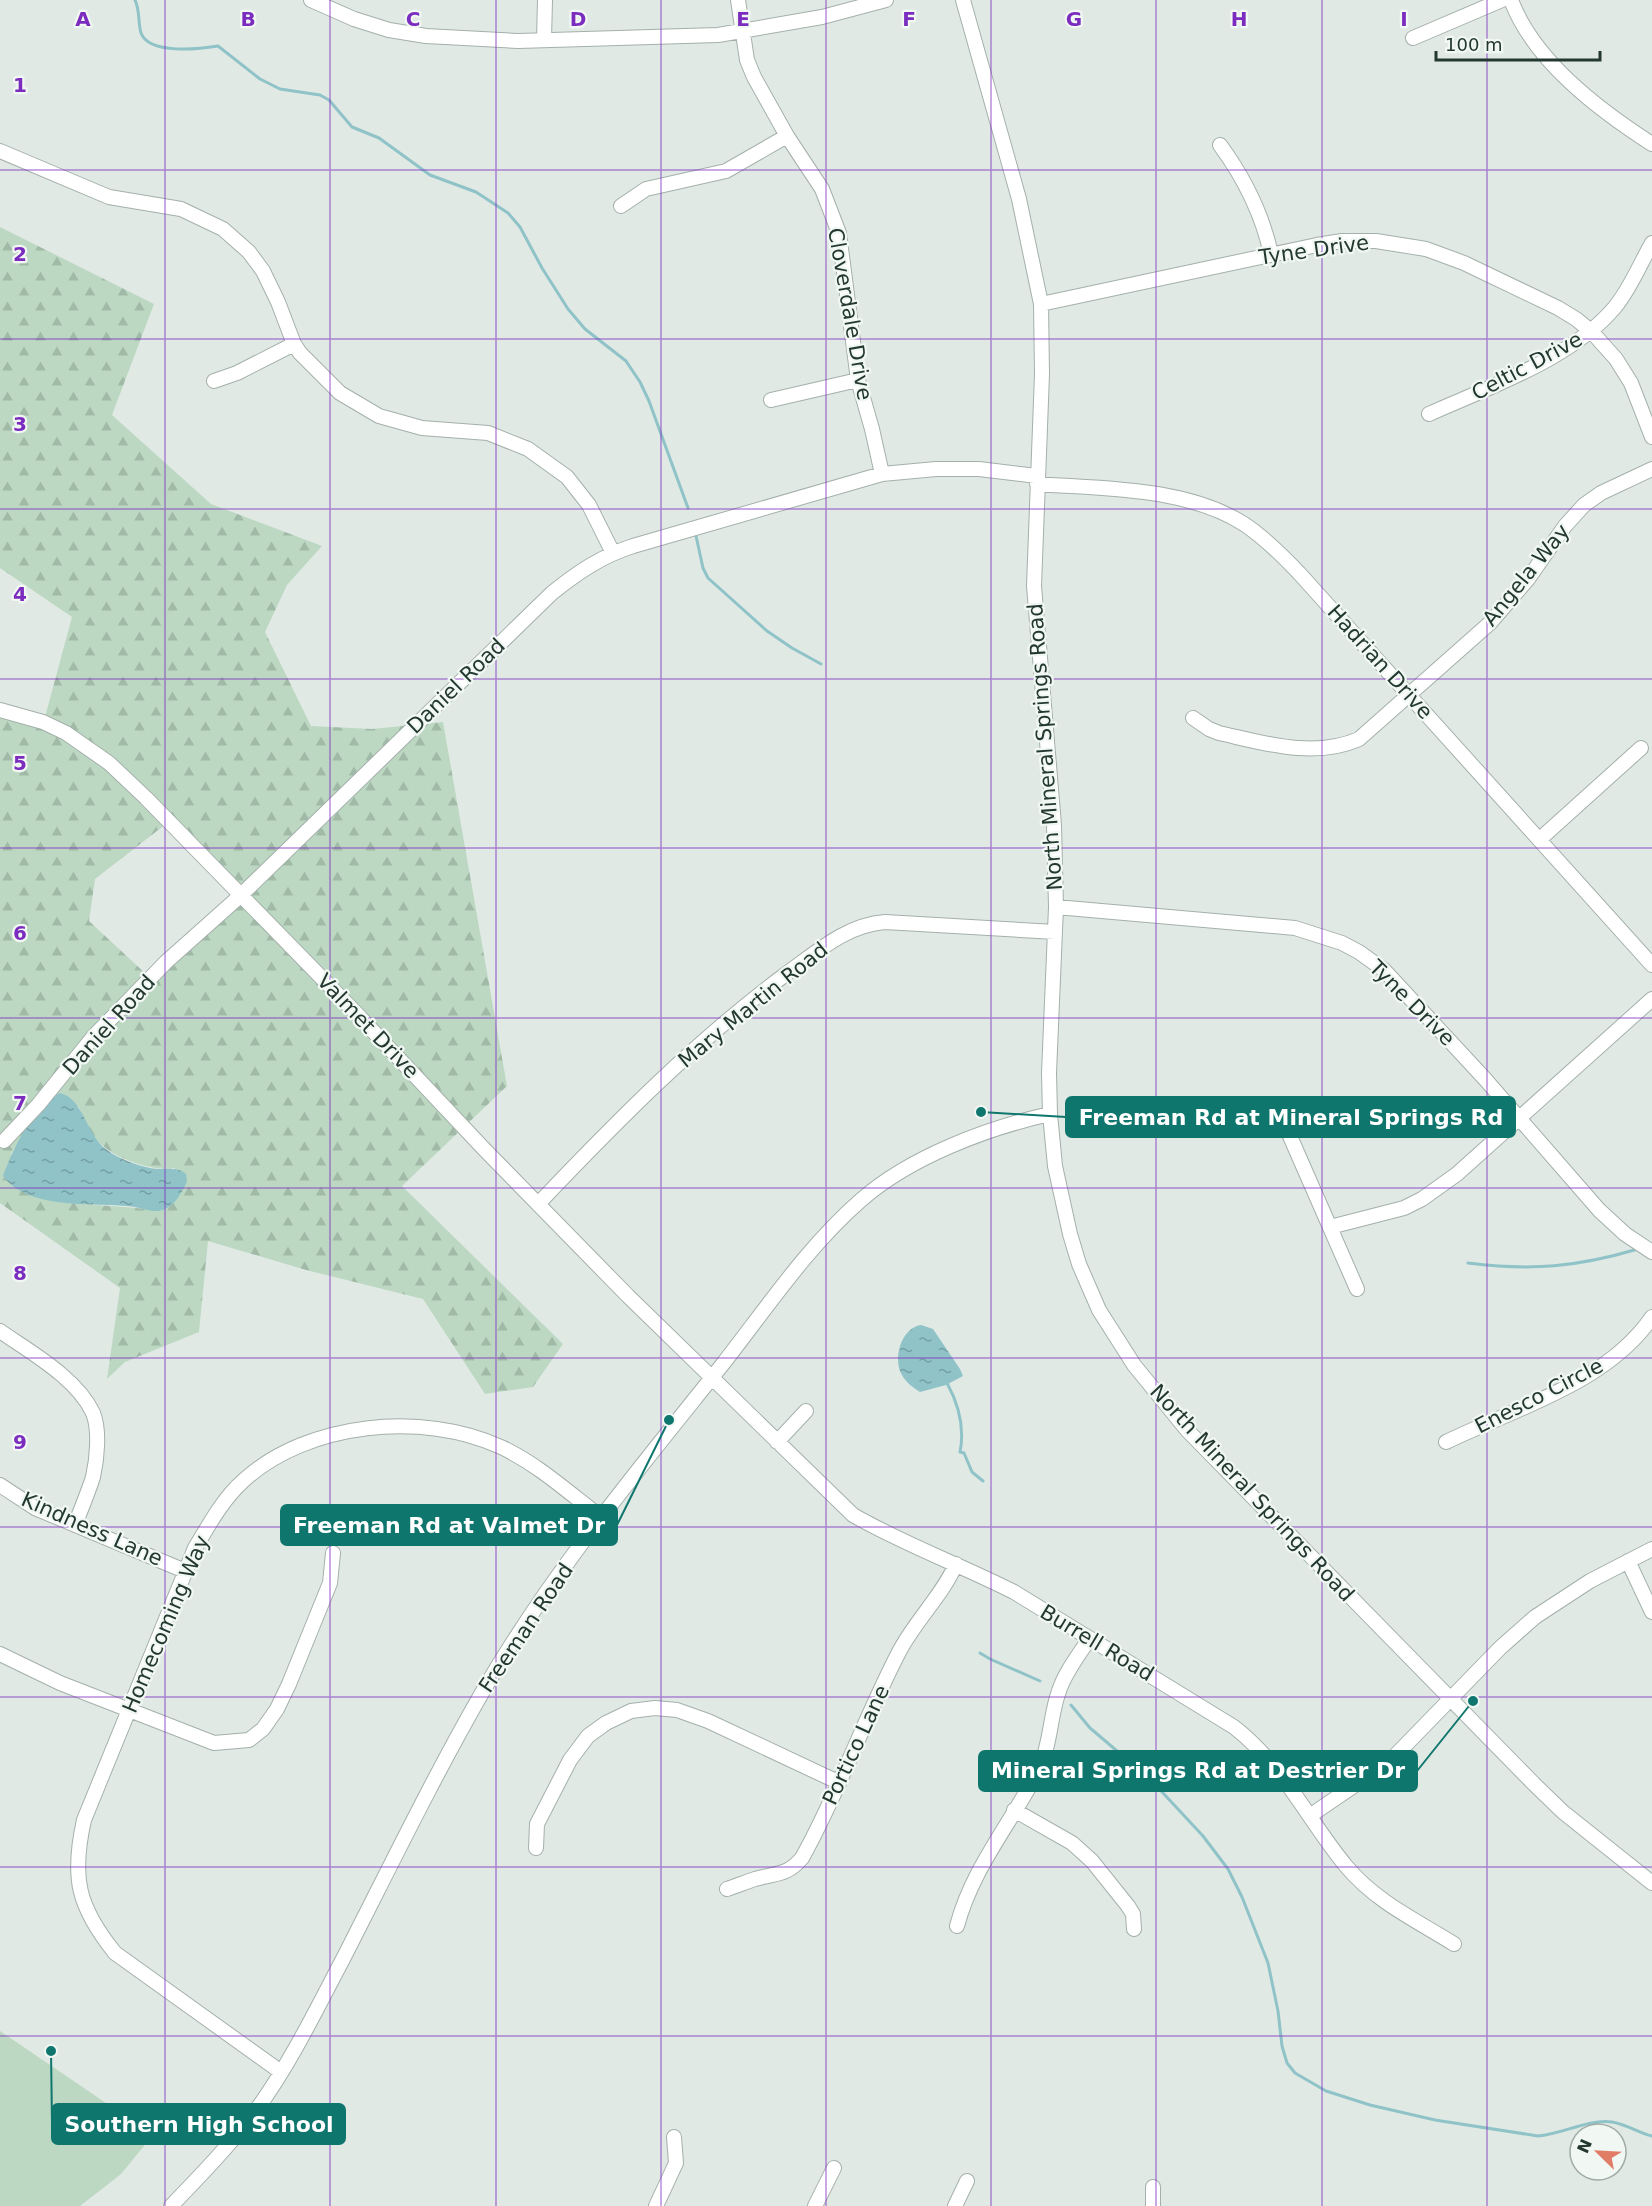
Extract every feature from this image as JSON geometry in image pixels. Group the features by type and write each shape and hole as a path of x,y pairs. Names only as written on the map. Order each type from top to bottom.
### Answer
{"street":[{"path":"311,0 354,19 389,30 417,35 518,41 718,35 822,17 877,1"},
{"path":"544,39 545,0"},
{"name":"Cloverdale Drive","path":"738,0 747,60 754,77 787,136 822,189 839,233 858,380 882,474"},
{"name":"North Mineral Springs Road","path":"963,0 1019,199 1041,304 1042,374 1037,480 1035,609 1054,825 1056,907 1051,1009 1050,1114 1056,1173 1079,1264 1099,1310 1124,1351 1187,1430 1563,1812 1652,1883"},
{"path":"1413,38 1502,0"},
{"path":"1511,0 1517,16 1548,58 1597,105 1652,144"},
{"path":"621,206 646,189 726,171 787,136"},
{"path":"1220,145 1251,192 1267,235 1271,254"},
{"path":"0,151 109,197 181,209 222,229 249,252 263,271 300,354 334,388 378,417 422,428 488,434 528,449 567,477 589,505 613,553"},
{"name":"Tyne Drive","path":"1041,304 1271,254 1334,243 1362,241 1393,243 1426,249 1464,263 1558,308 1591,332 1616,358 1625,372 1652,437"},
{"name":"Celtic Drive","path":"1429,414 1548,359 1591,332 1617,305 1652,243"},
{"path":"214,381 237,373 294,344"},
{"path":"771,400 858,380"},
{"name":"Daniel Road","path":"4,1141 38,1105 94,1036 166,962 240,896 552,593 584,568 613,553 882,474 936,469 979,469 1037,480"},
{"name":"Angela Way","path":"1193,717 1209,729 1219,733 1275,745 1326,748 1342,746 1359,739 1477,636 1510,602 1565,526 1584,505 1601,493 1652,469"},
{"name":"Hadrian Drive","path":"1037,480 1199,503 1242,523 1264,538 1410,695 1652,965"},
{"name":"Valmet Drive","path":"0,710 54,726 109,763 167,819 356,1013 485,1150 628,1296 712,1377"},
{"path":"1540,839 1641,748"},
{"name":"Tyne Drive","path":"1056,907 1295,928 1342,943 1359,952 1384,970 1485,1079 1599,1210 1625,1234 1652,1252"},
{"name":"Mary Martin Road","path":"539,1203 690,1054 754,999 837,938 855,929 885,922 1055,932"},
{"path":"1330,1227 1386,1213 1422,1200 1457,1174 1652,999"},
{"name":"Freeman Road","path":"171,2206 229,2144 256,2110 298,2044 446,1758 520,1630 602,1518 807,1257 860,1201 916,1162 1022,1120 1050,1114"},
{"path":"1273,1119 1289,1134 1357,1289"},
{"name":"Enesco Circle","path":"1446,1442 1590,1375 1619,1354 1652,1317"},
{"path":"0,1331 56,1369 74,1387 93,1413 98,1446 92,1477 75,1525"},
{"name":"Burrell Road","path":"712,1377 853,1515 892,1537 1014,1592 1218,1716 1250,1740 1278,1771 1345,1865 1370,1891 1403,1915 1454,1944"},
{"path":"777,1442 806,1411"},
{"name":"Homecoming Way","path":"281,2072 115,1953 87,1914 79,1880 77,1850 84,1820 195,1548 218,1510 242,1482 276,1456 314,1441 371,1426 414,1425 446,1429 480,1438 537,1467 602,1518"},
{"name":"Kindness Lane","path":"0,1485 35,1508 185,1571"},
{"path":"1311,1815 1389,1762 1500,1648 1535,1617 1590,1581 1652,1550"},
{"path":"0,1654 60,1683 214,1743 249,1740 263,1729 277,1709 289,1684 330,1583 333,1553"},
{"path":"1628,1561 1652,1612"},
{"name":"Portico Lane","path":"727,1889 757,1879 779,1875 795,1866 812,1841 899,1652 956,1564"},
{"path":"957,1926 969,1888 1040,1766 1047,1746 1059,1689 1089,1639"},
{"path":"536,1848 537,1824 570,1760 588,1736 606,1723 631,1711 655,1708 677,1710 708,1721 838,1782"},
{"path":"1014,1810 1072,1843 1092,1861 1133,1914 1134,1929"},
{"path":"656,2206 676,2163 674,2136"},
{"path":"815,2206 834,2168"},
{"path":"955,2206 967,2181"},
{"path":"1153,2187 1154,2206"}],"green space":[{"path":"0,227 154,304 112,415 211,504 322,546 287,585 265,632 311,726 372,729 443,722 507,1086 402,1186 563,1344 533,1387 485,1394 423,1299 306,1270 208,1241 199,1332 125,1362 107,1379 120,1288 0,1203 0,705 45,717 72,617 0,568","holes":["166,824 235,895 147,975 89,921 95,879","49,1098 79,1107 98,1142 113,1153 148,1167 175,1168 161,1211 38,1198 11,1154"]},
{"path":"0,2031 153,2135 121,2174 80,2206 0,2206"}],"water":[{"path":"60,1093 75,1102 94,1136 107,1150 139,1165 155,1169 178,1170 186,1174 187,1182 174,1202 159,1211 130,1206 78,1204 43,1199 14,1187 3,1176 12,1153 25,1129 41,1107"},
{"path":"921,1325 933,1329 963,1376 946,1385 920,1392 904,1378 898,1365 898,1357 904,1337 914,1327"}],"waterway":[{"path":"135,0 141,33 154,45 176,49 218,46 260,79 280,89 320,95 329,100 352,127 379,138 430,175 476,192 508,213 520,227 568,309 585,329 626,361 640,382 688,508"},
{"path":"696,536 703,568 708,578 767,631 821,664"},
{"path":"1468,1263 1513,1267 1554,1266 1595,1260 1638,1249"},
{"path":"947,1383 960,1416 962,1434 960,1452 964,1453 972,1472 983,1481"},
{"path":"980,1653 1040,1681"},
{"path":"1071,1705 1090,1728 1150,1779 1203,1836 1228,1869 1242,1897 1268,1963 1278,2011 1282,2046 1287,2063 1295,2073 1326,2091 1370,2105 1435,2120 1538,2136 1593,2123 1612,2122 1652,2136"}],"place":[{"name":"Freeman Rd at Mineral Springs Rd","path":"981,1112"},
{"name":"Freeman Rd at Valmet Dr","path":"669,1420"},
{"name":"Mineral Springs Rd at Destrier Dr","path":"1473,1701"},
{"name":"Southern High School","path":"51,2051"}]}
